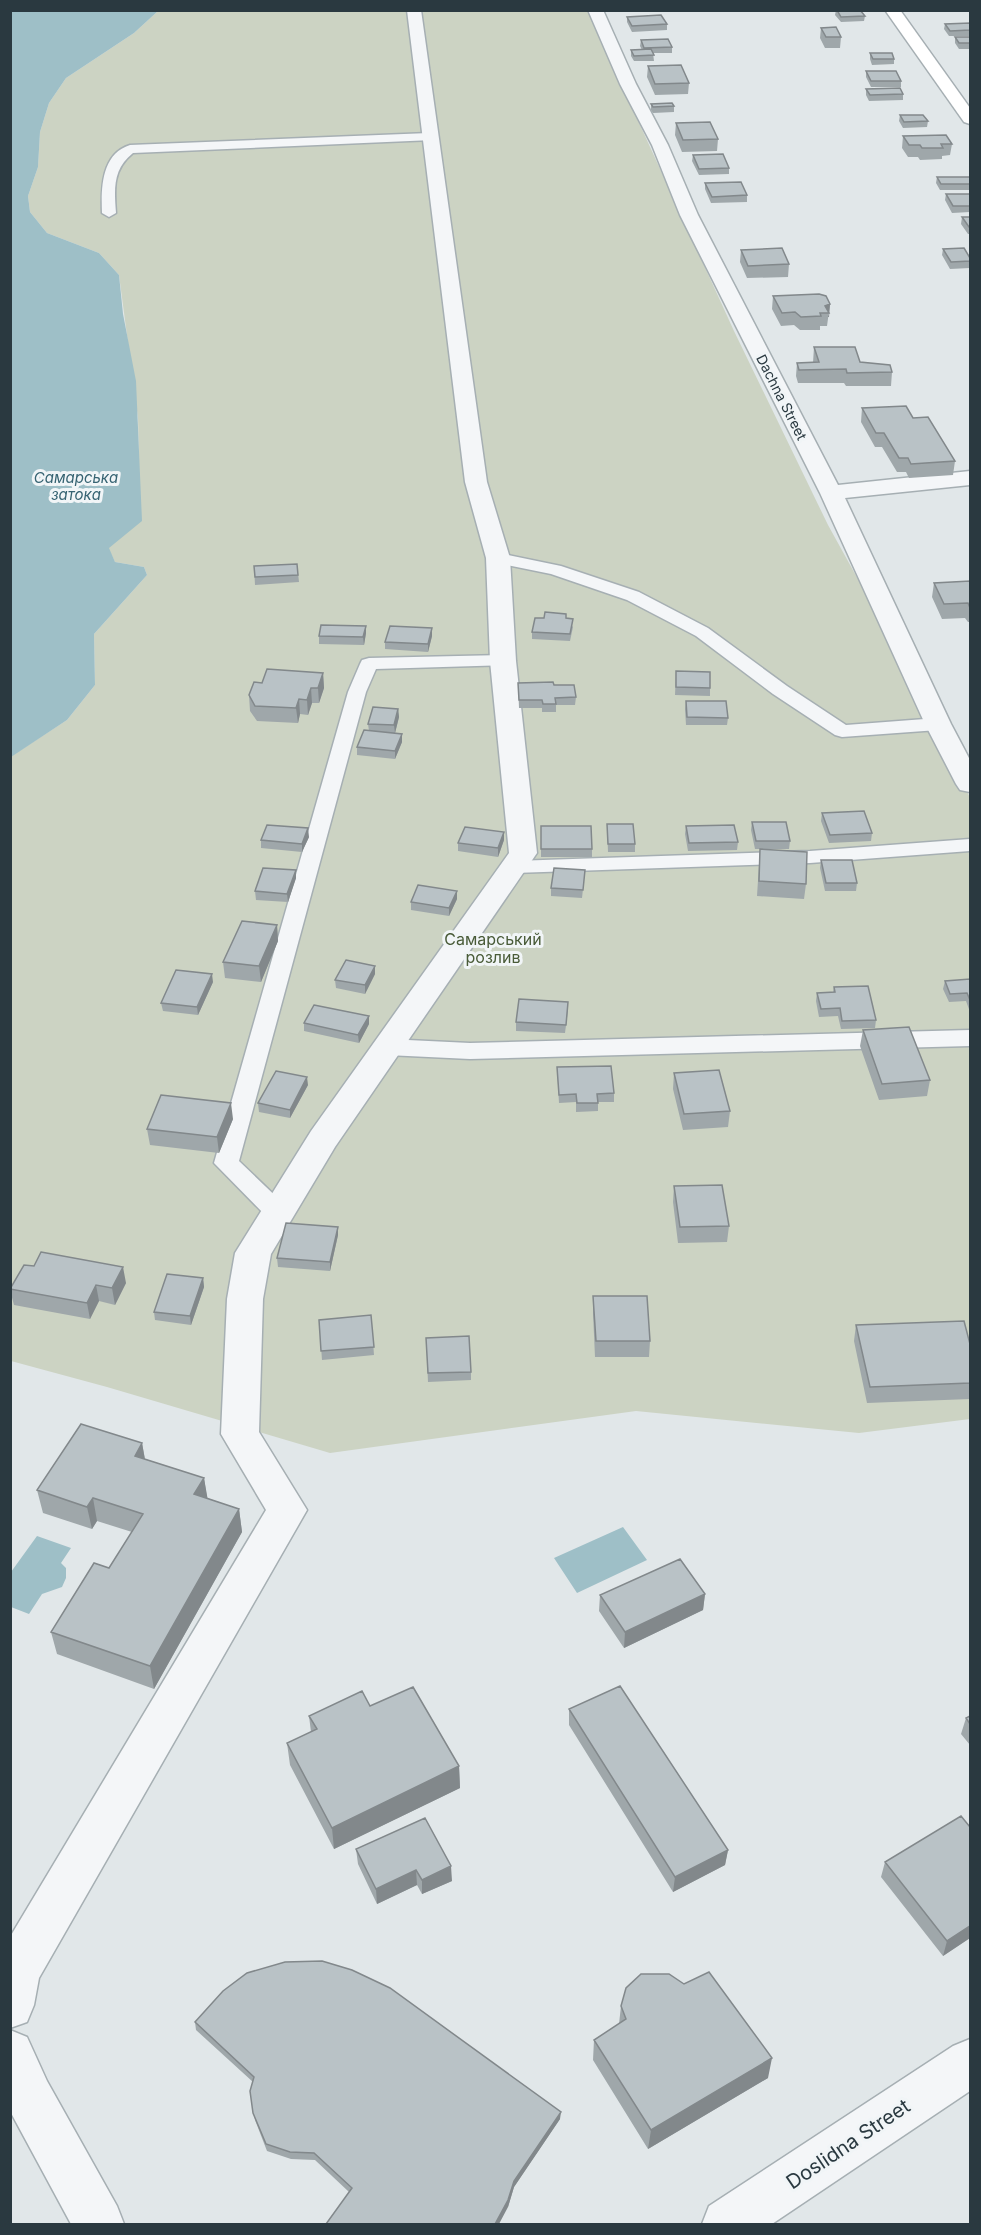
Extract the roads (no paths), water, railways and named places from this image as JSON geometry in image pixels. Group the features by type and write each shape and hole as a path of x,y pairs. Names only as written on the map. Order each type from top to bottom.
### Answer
{"street":[{"path":"10,2005 16,1972 286,1510 240,1434 245,1299 253,1253 323,1139 523,853 503,661 498,558 476,482 414,10"},
{"name":"Dachna Street","path":"595,10 628,84 660,145 689,215 831,493 938,724 970,784"},
{"path":"892,10 970,119"},
{"path":"831,493 970,477"},
{"path":"10,2054 30,2098 99,2224"},
{"name":"Doslidna Street","path":"727,2224 970,2063"}],"lane":[{"path":"109,213 106,180 121,155 130,149 429,137"},
{"path":"498,558 555,570 633,596 702,632 780,690 842,731 938,724"},
{"path":"278,1213 226,1163 357,692 369,664 503,661"},
{"path":"514,867 810,857 970,845"},
{"path":"387,1047 470,1051 970,1038"}],"water":[{"name":"Самарська затока","path":"11,10 158,11 134,33 66,78 49,103 40,132 38,167 28,196 30,212 47,233 99,253 119,275 123,314 136,381 142,521 109,548 115,562 144,567 147,575 94,634 95,685 67,720 11,757"},
{"path":"623,1527 647,1560 577,1593 554,1558"},
{"path":"37,1536 71,1548 61,1563 66,1568 66,1578 62,1587 42,1594 29,1614 11,1607 11,1572"}],"park label":[{"name":"Самарський розлив","path":"493,948"}]}
